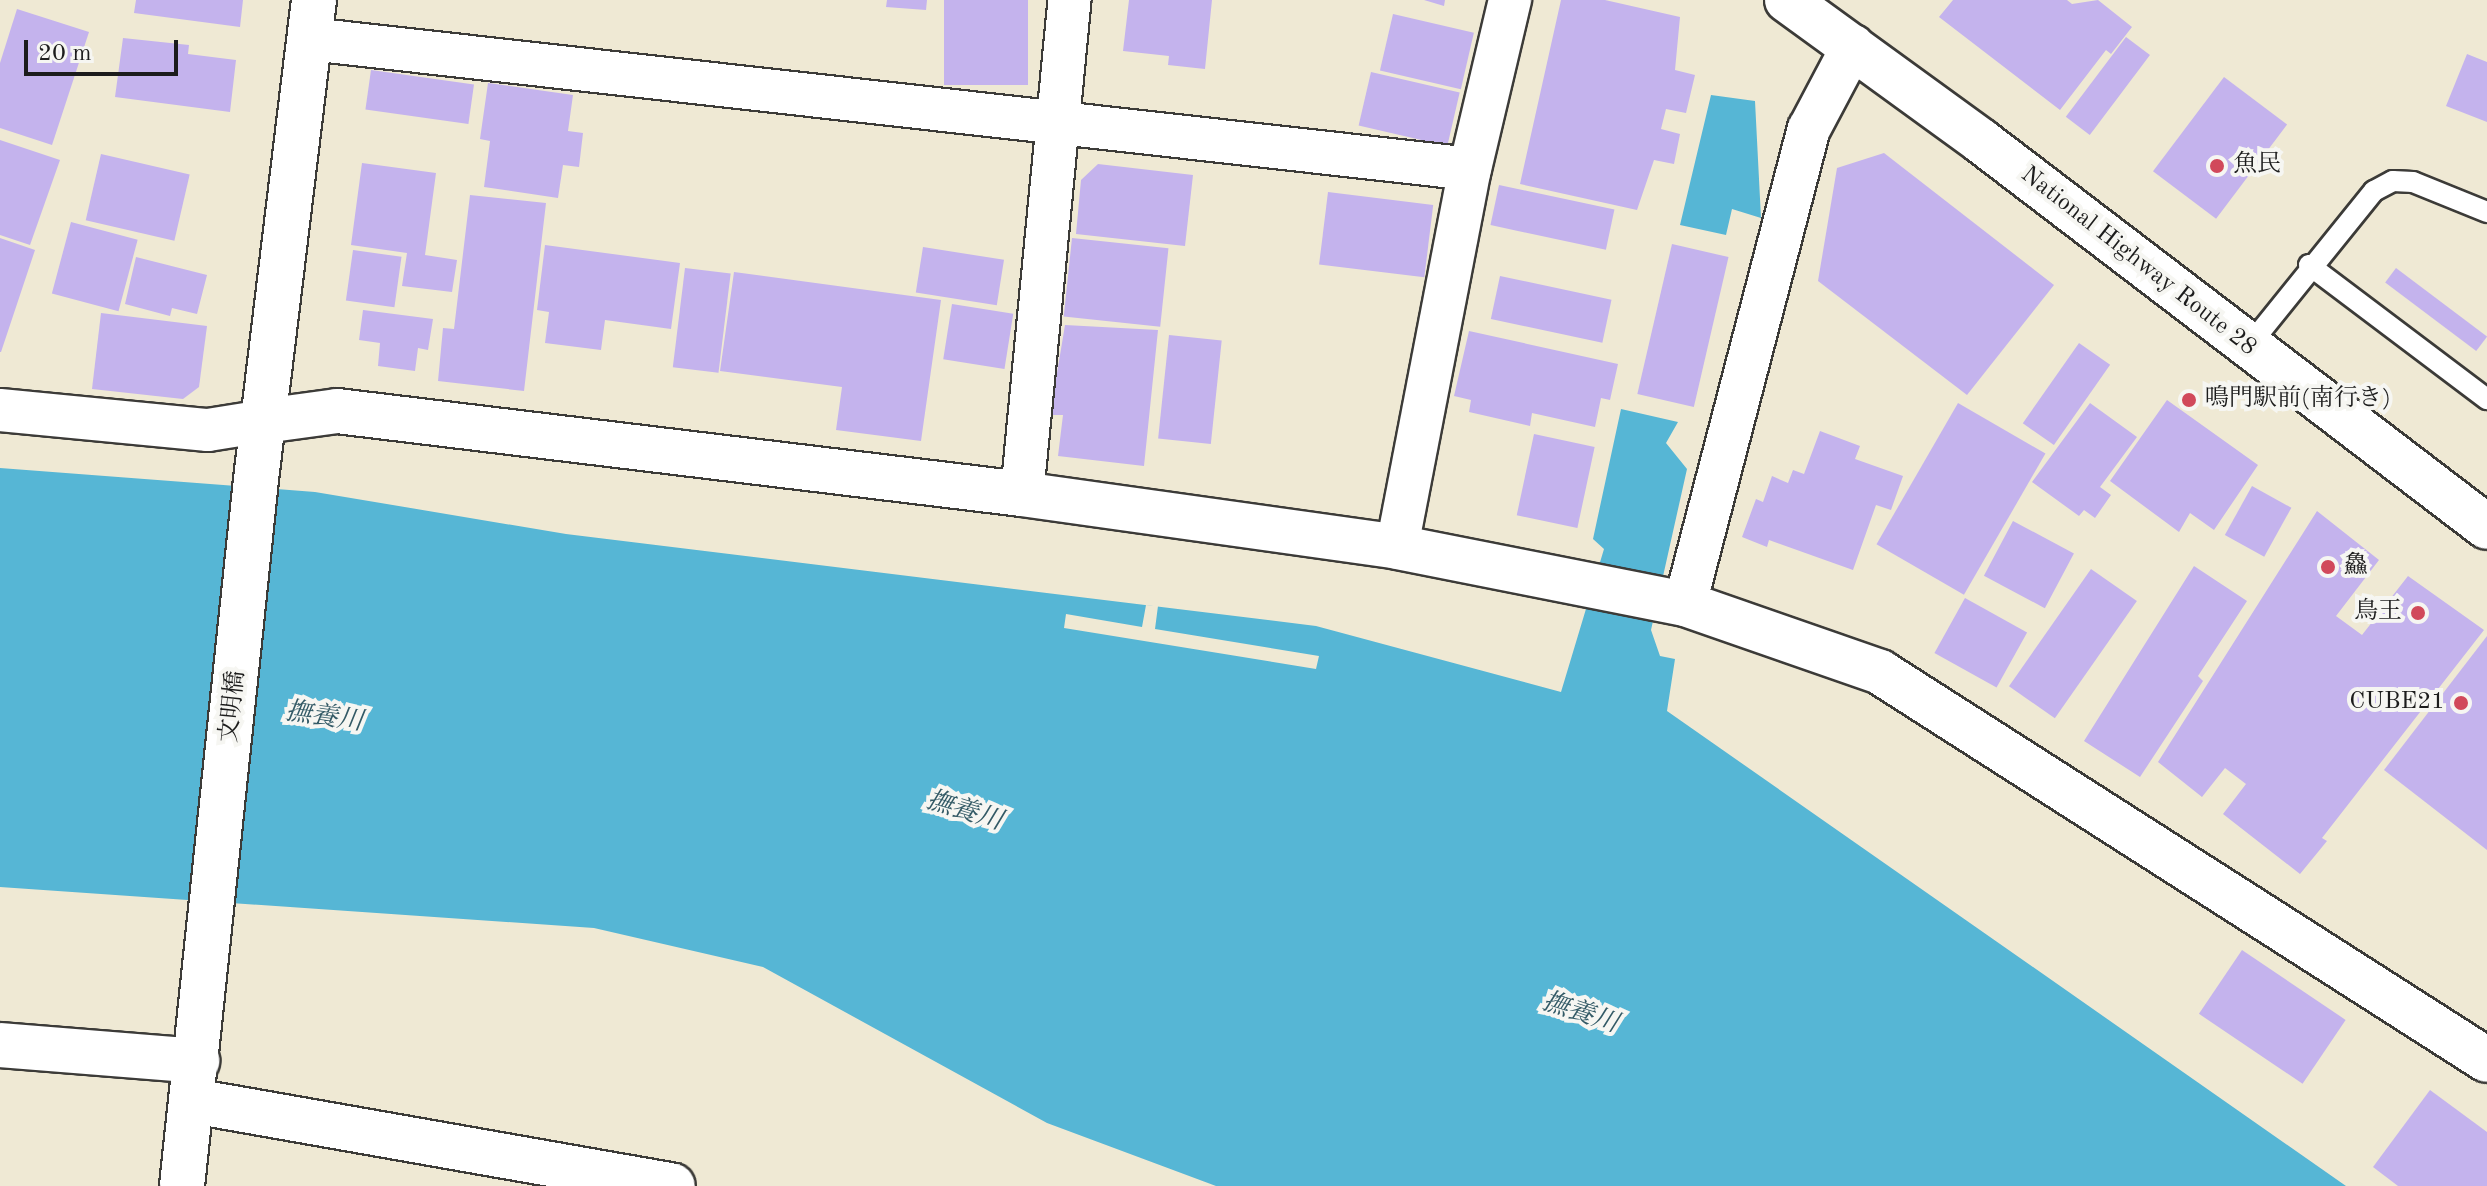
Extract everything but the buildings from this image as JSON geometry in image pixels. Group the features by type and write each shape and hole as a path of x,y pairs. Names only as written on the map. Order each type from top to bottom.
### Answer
{"main road":[{"name":"National Highway Route 28","path":"1787,0 1853,46 2487,527"},
{"name":"文明橋","path":"182,1186 211,936 256,479 312,19"},
{"path":"264,421 337,411 1022,494 1397,547 1583,580 1675,602 1880,672 2487,1060"},
{"path":"0,1045 195,1081 673,1186"}],"street":[{"path":"1022,494 1070,0"},
{"path":"1397,547 1470,169 1510,0"},
{"path":"312,19 1058,121 1470,169"},
{"path":"1675,602 1809,129 1853,46"},
{"path":"0,410 208,430 264,421"}],"lane":[{"path":"2248,347 2309,265 2374,191 2393,181 2413,182 2487,212"},
{"path":"2309,265 2487,399"}],"water":[{"path":"1711,95 1755,101 1761,218 1732,209 1726,235 1680,225"},
{"name":"撫養川","path":"1621,409 1678,422 1666,443 1687,469 1651,630 1660,656 1675,659 1667,711 2346,1186 1216,1186 1047,1123 763,967 594,928 0,887 0,468 315,492 566,534 1316,626 1561,692 1604,549 1593,539"}],"pier":[{"path":"1146,605 1158,606 1155,629 1319,656 1316,669 1064,628 1066,614 1142,627"}],"place":[{"name":"魚民","path":"2217,166"},
{"name":"鳴門駅前(南行き)","path":"2189,400"},
{"name":"鱻","path":"2328,567"},
{"name":"鳥王","path":"2418,613"},
{"name":"CUBE21","path":"2461,703"}]}
